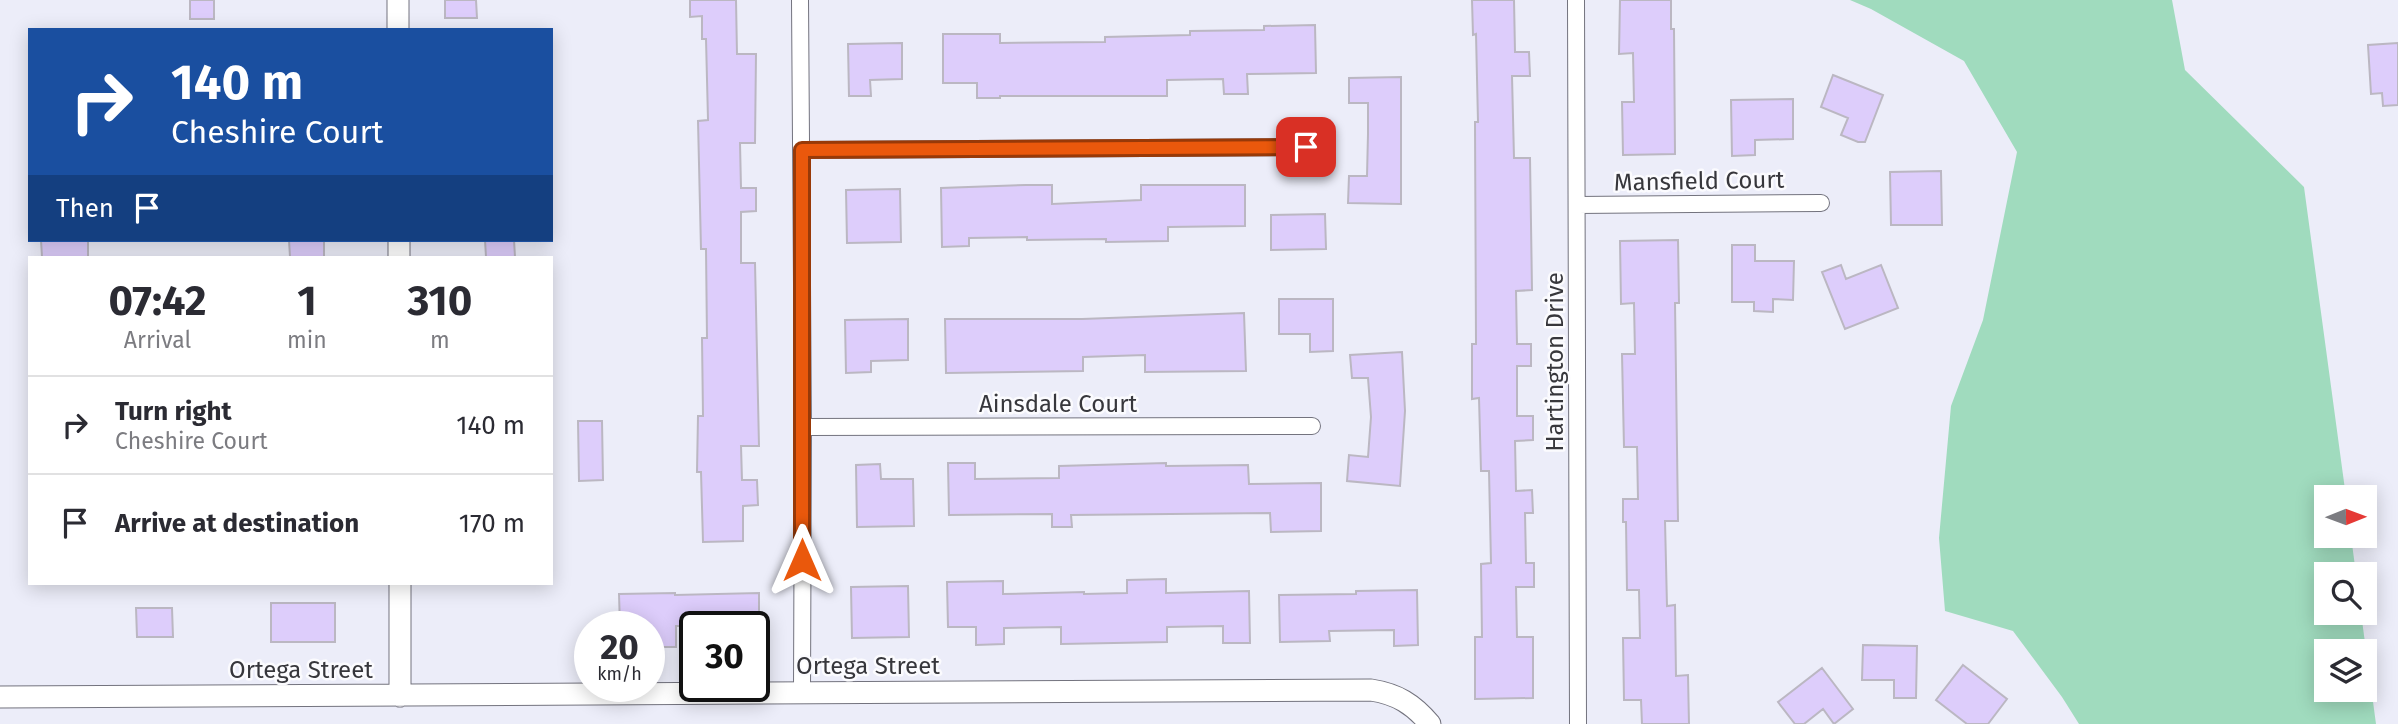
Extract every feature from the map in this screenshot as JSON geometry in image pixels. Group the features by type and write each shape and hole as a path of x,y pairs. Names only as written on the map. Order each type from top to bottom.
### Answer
{"street":[{"path":"398,0 398,28"},
{"path":"800,0 802,692"},
{"name":"Hartington Drive","path":"1576,0 1578,724"},
{"path":"802,150 1306,147"},
{"name":"Mansfield Court","path":"1577,205 1821,203"},
{"name":"Ainsdale Court","path":"803,427 1312,426"},
{"path":"400,585 400,696"},
{"name":"Ortega Street","path":"0,697 1371,690 1391,693 1411,704 1430,724"}],"green space":[{"path":"1850,0 2172,0 2185,70 2304,187 2344,485 2314,485 2314,548 2353,548 2354,562 2314,562 2314,625 2363,625 2365,639 2314,639 2314,702 2373,702 2376,724 2079,724 2013,631 1945,611 1939,538 1951,406 1983,320 2017,152 1964,61"}],"building":[{"path":"190,0 214,0 214,19 190,19"},
{"path":"445,0 476,0 477,18 445,18"},
{"path":"690,0 736,0 737,54 756,54 755,143 740,143 741,188 756,188 756,211 741,212 741,263 755,263 759,446 741,446 742,480 757,480 758,505 743,506 743,541 703,542 701,472 697,472 698,416 703,416 702,338 707,338 706,249 701,249 698,121 708,120 706,39 702,39 702,16 690,17"},
{"path":"1472,0 1514,0 1515,52 1529,52 1530,76 1512,76 1514,158 1530,158 1532,290 1516,291 1517,344 1531,344 1531,366 1517,366 1517,416 1533,416 1533,440 1515,441 1516,491 1532,490 1533,513 1525,513 1526,563 1534,563 1534,587 1516,587 1517,637 1533,637 1533,698 1475,699 1475,637 1482,637 1481,564 1491,563 1489,471 1481,471 1479,398 1472,399 1472,344 1476,344 1475,122 1478,122 1476,34 1473,35"},
{"path":"1620,0 1671,0 1671,29 1674,29 1675,154 1623,155 1622,102 1634,102 1633,53 1619,54"},
{"path":"1315,25 1316,73 1247,74 1248,94 1224,94 1223,79 1167,80 1167,96 977,98 977,83 943,83 943,34 1000,34 1000,43 1105,42 1105,37 1190,35 1190,31 1264,30 1264,26"},
{"path":"902,43 902,79 870,80 871,96 849,96 848,44"},
{"path":"2398,43 2398,105 2383,106 2382,93 2371,94 2368,45"},
{"path":"1833,75 1883,95 1865,142 1841,135 1848,118 1821,107"},
{"path":"1401,77 1401,204 1348,203 1349,176 1367,176 1368,134 1368,103 1349,103 1349,78"},
{"path":"1793,99 1793,139 1755,140 1755,155 1732,156 1731,100"},
{"path":"1941,171 1942,225 1891,225 1890,172"},
{"path":"1052,185 1052,204 1141,200 1141,185 1245,185 1245,226 1168,227 1168,241 969,238 969,246 942,247 941,188"},
{"path":"900,189 901,242 847,243 846,190"},
{"path":"1325,214 1326,249 1271,250 1271,215"},
{"path":"1678,240 1679,303 1675,303 1678,521 1665,521 1667,606 1675,605 1676,676 1688,675 1689,724 1642,724 1641,700 1624,700 1623,638 1640,638 1639,590 1627,590 1626,522 1623,522 1623,499 1638,499 1637,447 1624,447 1622,354 1635,354 1634,303 1621,304 1620,241"},
{"path":"41,242 88,242 88,256 42,256"},
{"path":"289,242 324,242 324,256 290,256"},
{"path":"485,242 514,242 515,256 486,256"},
{"path":"1732,245 1755,245 1755,261 1794,261 1793,300 1773,299 1773,312 1754,311 1754,302 1732,302"},
{"path":"1841,265 1846,279 1881,265 1898,308 1845,329 1822,272"},
{"path":"1279,299 1333,299 1333,351 1310,352 1310,334 1279,334"},
{"path":"1244,313 1246,371 1145,372 1145,355 1083,357 1083,371 946,373 945,319 1082,319"},
{"path":"908,319 908,360 871,361 871,372 846,373 845,320"},
{"path":"1402,352 1405,411 1400,486 1347,481 1349,455 1368,457 1371,417 1368,378 1352,378 1350,355"},
{"path":"578,421 602,421 603,480 579,481"},
{"path":"948,463 975,463 975,479 1059,478 1059,466 1166,463 1166,466 1248,465 1249,484 1321,483 1321,531 1271,532 1270,513 1071,515 1072,527 1052,527 1052,514 949,515"},
{"path":"880,464 881,479 913,479 914,526 857,527 856,465"},
{"path":"1166,579 1166,593 1249,591 1250,643 1223,643 1223,626 1167,627 1167,642 1061,644 1061,627 1004,628 1004,644 976,645 976,627 948,627 947,582 1003,581 1003,594 1084,594 1127,593 1127,580"},
{"path":"908,586 909,637 852,638 851,587"},
{"path":"1417,590 1418,645 1394,646 1394,630 1329,631 1330,641 1280,642 1279,595"},
{"path":"759,593 759,611 679,611 676,647 665,647 665,611 620,611 619,594"},
{"path":"271,603 335,603 335,642 271,642"},
{"path":"136,608 172,608 173,637 137,637"},
{"path":"1863,645 1917,646 1916,698 1894,698 1894,680 1862,680"},
{"path":"1963,665 2007,699 1988,724 1967,724 1936,700"},
{"path":"1822,668 1853,709 1834,724 1823,709 1804,724 1795,724 1778,702"}],"route":[{"path":"802,560 802,150 1306,147"}]}
